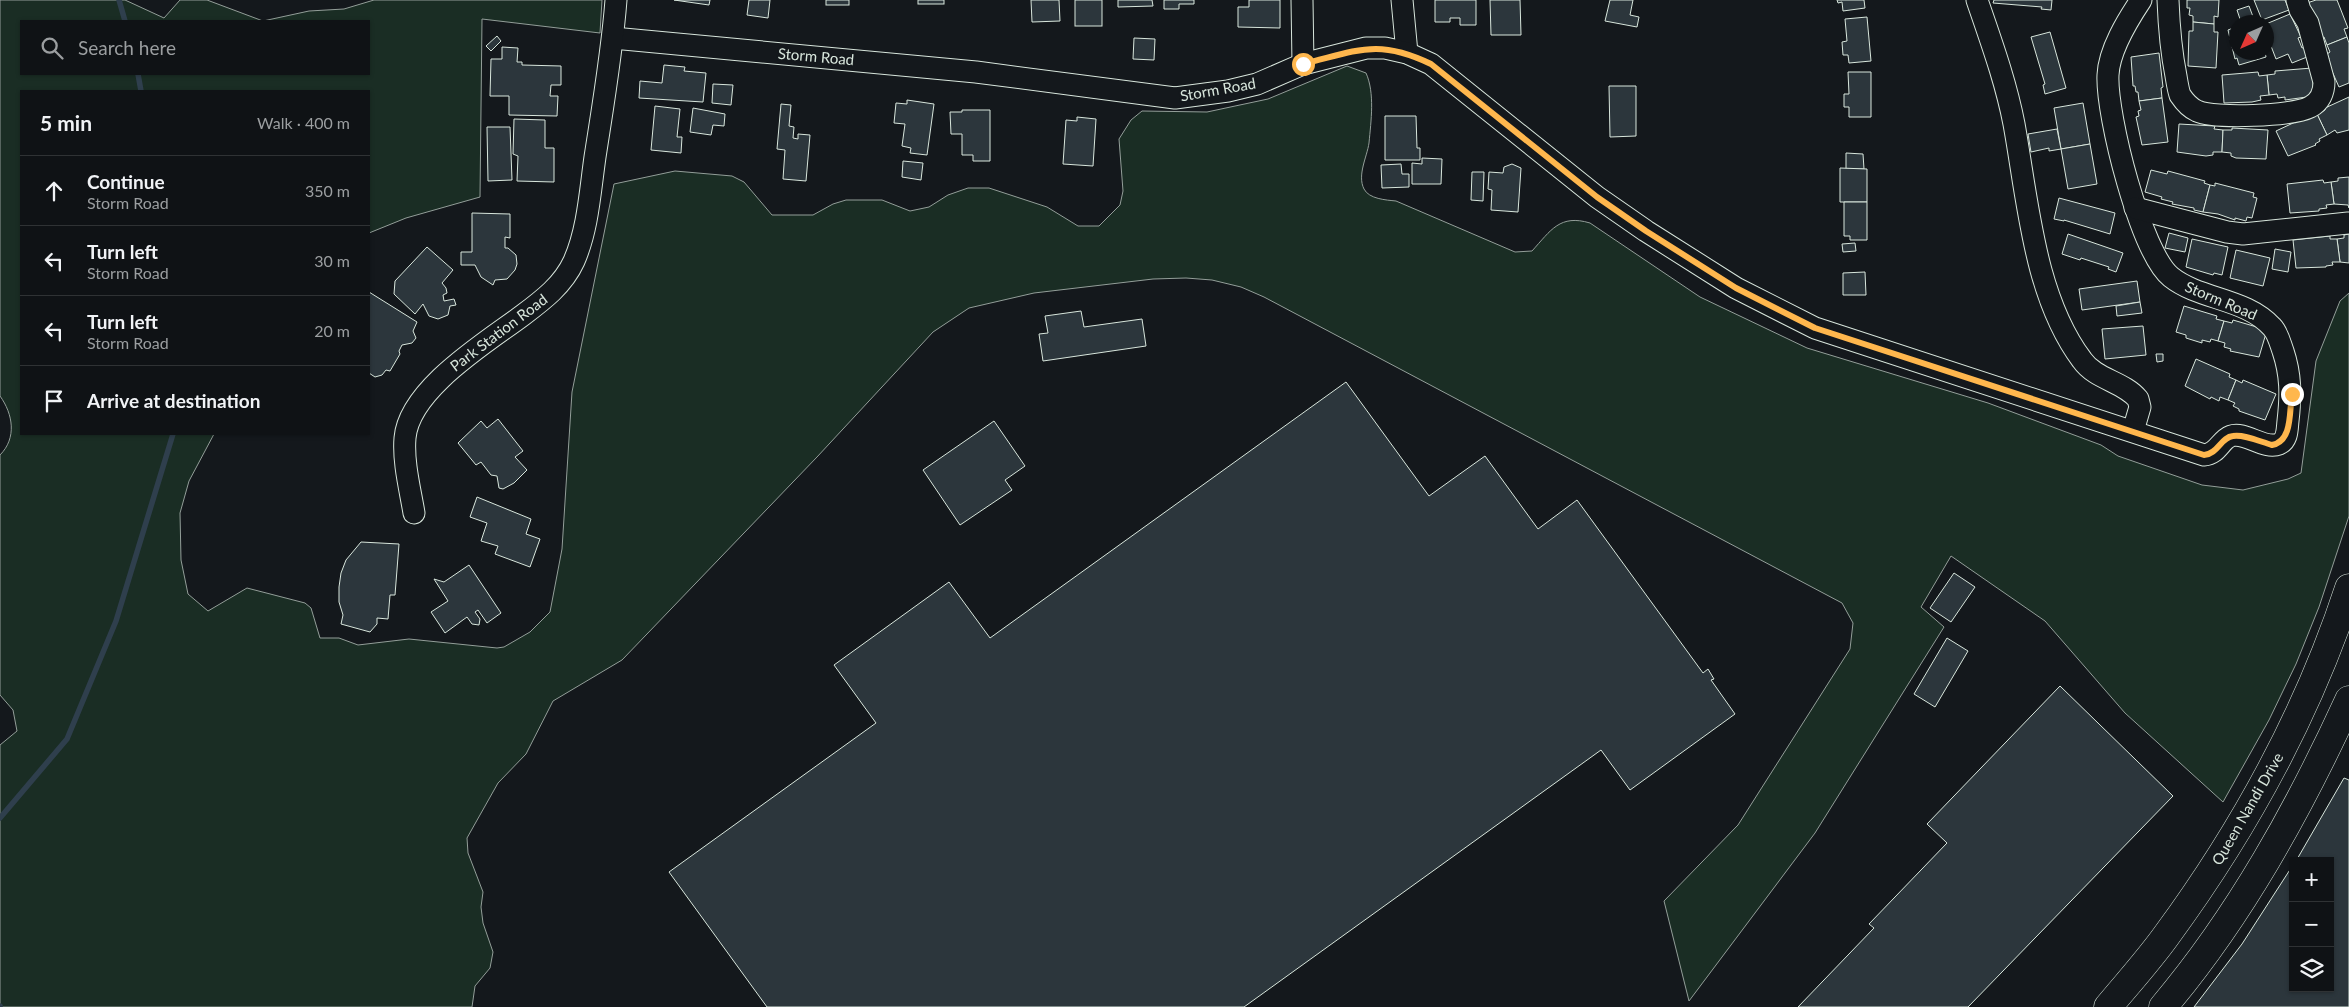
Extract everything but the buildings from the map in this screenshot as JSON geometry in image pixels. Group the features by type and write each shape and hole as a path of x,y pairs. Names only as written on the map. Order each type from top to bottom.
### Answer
{"main road":[{"name":"Queen Nandi Drive","path":"2108,1007 2166,937 2220,860 2293,731 2330,645 2349,588"},
{"path":"2163,1007 2185,981 2243,898 2306,789 2349,700"}],"street":[{"name":"Park Station Road","path":"414,513 405,437 409,423 418,405 448,371 551,294 574,261 585,225 613,38 616,0"},
{"path":"1302,0 1303,64"},
{"path":"1402,0 1407,52"},
{"path":"1977,0 1997,57 2013,122 2025,196 2044,280 2062,325 2083,362 2095,374 2138,398 2140,407 2133,431"},
{"name":"Storm Road","path":"613,38 976,72 1174,98 1228,92 1257,84 1303,64 1366,48 1385,48 1407,52 1431,64 1605,203 1646,231 1736,288 1815,328 2204,455 2215,451 2228,438 2234,435 2272,445 2278,444 2286,437 2292,394 2290,371 2274,328 2247,310 2179,283 2169,276 2160,266 2134,208 2109,102 2108,74 2112,56 2128,18 2141,0"},
{"path":"2168,0 2171,47 2180,94 2196,110 2209,114 2253,115 2278,114 2310,108 2321,97 2324,90 2324,82 2308,23 2300,10 2297,0"},
{"path":"2134,208 2227,232 2243,234 2348,223"}],"green space":[{"path":"0,0 125,0 164,18 180,0 207,0 260,20 20,20 20,75 370,75 370,20 268,20 309,11 344,9 374,0 602,0 600,33 482,19 480,197 406,218 370,233 370,90 20,90 20,435 213,435 189,481 180,513 181,560 188,594 208,611 247,588 305,603 311,608 320,638 339,638 358,645 409,639 497,648 504,647 530,632 550,612 562,549 572,392 614,184 675,171 732,176 744,182 772,215 813,215 833,204 846,200 882,200 910,211 929,207 948,195 968,188 989,188 1047,207 1078,226 1099,226 1120,205 1123,191 1119,139 1131,120 1142,111 1207,112 1268,99 1347,66 1366,73 1371,89 1372,107 1369,143 1363,166 1362,184 1366,192 1374,197 1396,201 1515,252 1532,251 1551,231 1563,222 1580,221 1590,223 1700,297 1807,348 1988,403 2101,445 2118,456 2202,485 2243,490 2288,479 2301,473 2316,361 2340,301 2349,293 2349,516 2319,607 2296,664 2269,720 2223,802 2125,713 2045,621 1951,556 1921,607 1944,627 1815,833 1689,1001 1664,901 1738,825 1850,649 1853,623 1842,603 1264,297 1241,287 1212,280 1186,278 1153,279 1034,293 969,308 933,332 817,457 622,660 553,701 526,754 498,783 467,838 468,853 483,892 481,907 483,923 493,952 490,968 475,986 472,1007 0,1007 0,745 17,731 13,710 0,695 0,455 11,434 10,418 0,396"}],"waterway":[{"path":"119,0 125,20"},
{"path":"138,75 141,90"},
{"path":"0,818 67,739 116,621 173,435"}],"route":[{"path":"1303,64 1366,48 1385,48 1407,52 1431,64 1597,197 1646,231 1736,288 1815,328 2204,455 2209,455 2230,436 2234,435 2272,445 2284,440 2292,394"}]}
